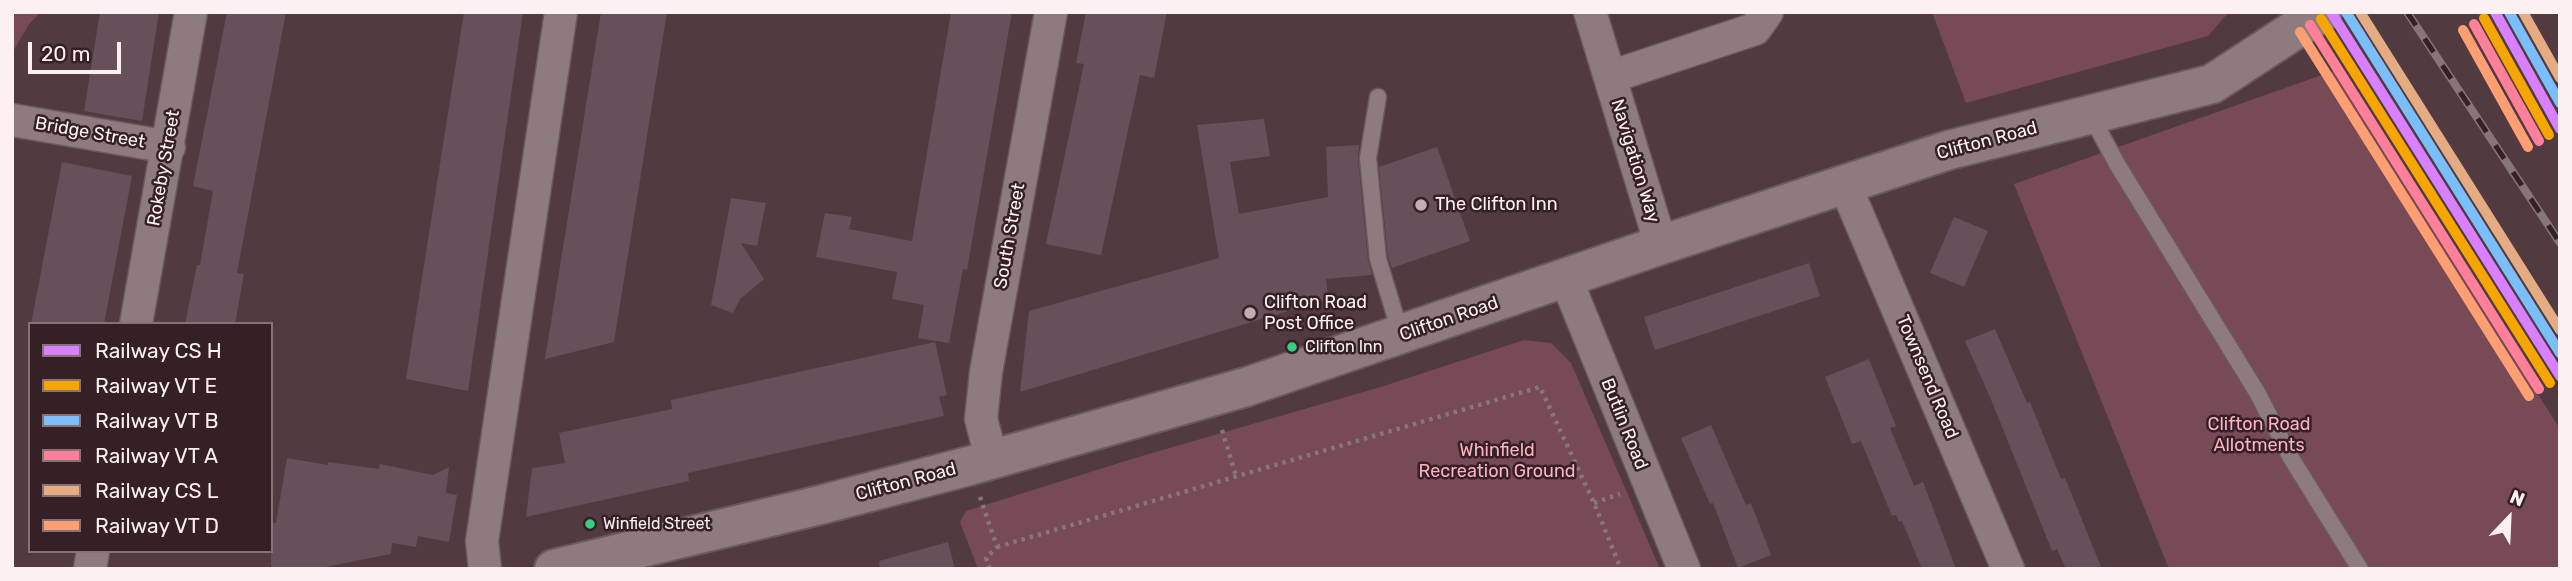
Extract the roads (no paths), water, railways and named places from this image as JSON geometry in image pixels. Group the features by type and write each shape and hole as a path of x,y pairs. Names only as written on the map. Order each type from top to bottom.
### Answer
{"street":[{"name":"Rokeby Street","path":"136,322 191,12"},
{"path":"485,569 482,541 561,12"},
{"name":"South Street","path":"981,463 981,419 986,372 1051,12"},
{"name":"Navigation Way","path":"1590,12 1661,245"},
{"name":"Navigation Way","path":"1610,77 1755,29 1767,12"},
{"name":"Clifton Road","path":"554,569 981,463 1246,387 1949,150 2212,83 2322,12"},
{"name":"Bridge Street","path":"12,120 169,146"},
{"name":"Townsend Road","path":"1845,185 2008,569"},
{"name":"Butlin Road","path":"1566,279 1684,569"}],"lane":[{"path":"1378,97 1368,158 1369,170 1378,259 1401,335"},
{"path":"2090,114 2124,175 2258,394 2291,458 2360,569"}],"railway":[{"path":"2407,12 2560,243"}],"place":[{"name":"The Clifton Inn","path":"1421,205"},
{"name":"Clifton Road Post Office","path":"1250,313"},
{"name":"Clifton Inn","path":"1292,347"},
{"name":"Winfield Street","path":"590,524"}],"park label":[{"name":"Clifton Road Allotments","path":"2259,436"},
{"name":"Whinfield Recreation Ground","path":"1497,461"}]}
